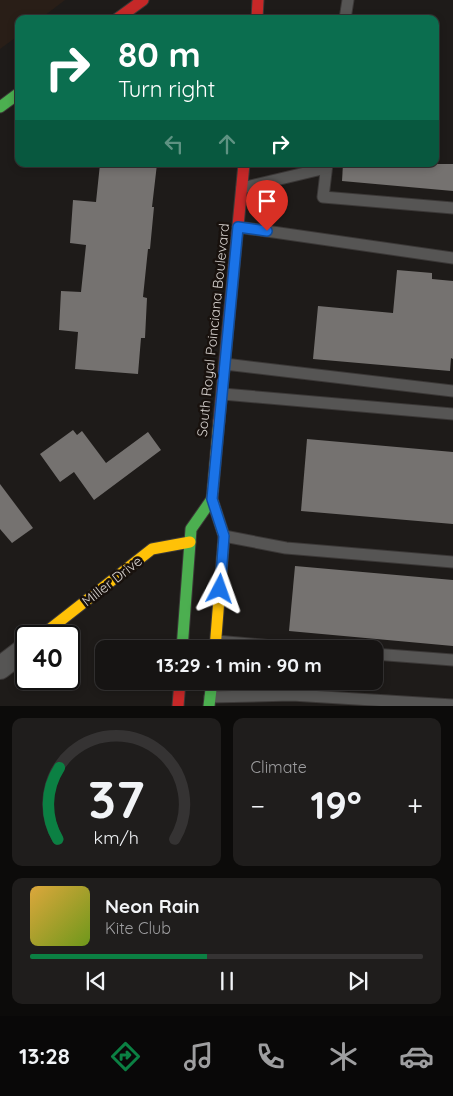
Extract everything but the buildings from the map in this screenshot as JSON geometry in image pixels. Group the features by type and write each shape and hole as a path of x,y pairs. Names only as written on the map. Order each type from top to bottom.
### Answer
{"street":[{"path":"122,15 143,0"},
{"path":"257,15 259,2"},
{"path":"0,107 15,96"},
{"name":"South Royal Poinciana Boulevard","path":"216,640 224,536 212,499 244,167"},
{"name":"South Royal Poinciana Boulevard","path":"183,640 191,529 212,499"},
{"name":"Miller Drive","path":"55,625 152,549 190,542"},
{"path":"0,668 15,656"},
{"path":"178,706 179,690"}],"lane":[{"path":"346,15 348,0"},
{"path":"242,188 322,167"},
{"path":"326,167 323,197 453,208"},
{"path":"238,227 453,258"},
{"path":"225,364 453,391"},
{"path":"222,394 453,414"},
{"path":"224,536 286,548 453,562"},
{"path":"383,655 453,660"},
{"path":"209,702 292,695 453,705"}],"shaded area":[{"path":"0,0 65,0 45,15 15,15 15,38 0,49"}],"traffic: fast":[{"path":"0,107 15,96"},
{"path":"183,640 191,529 212,499"},
{"path":"209,706 211,690"}],"traffic: slow":[{"path":"216,640 224,536 212,499 219,421"},
{"path":"55,625 152,549 190,542"}],"traffic: jam":[{"path":"122,15 143,0"},
{"path":"257,15 258,0"},
{"path":"219,421 244,167"},
{"path":"178,706 179,690"}],"route":[{"path":"220,589 224,536 212,499 238,227 267,231"}]}
